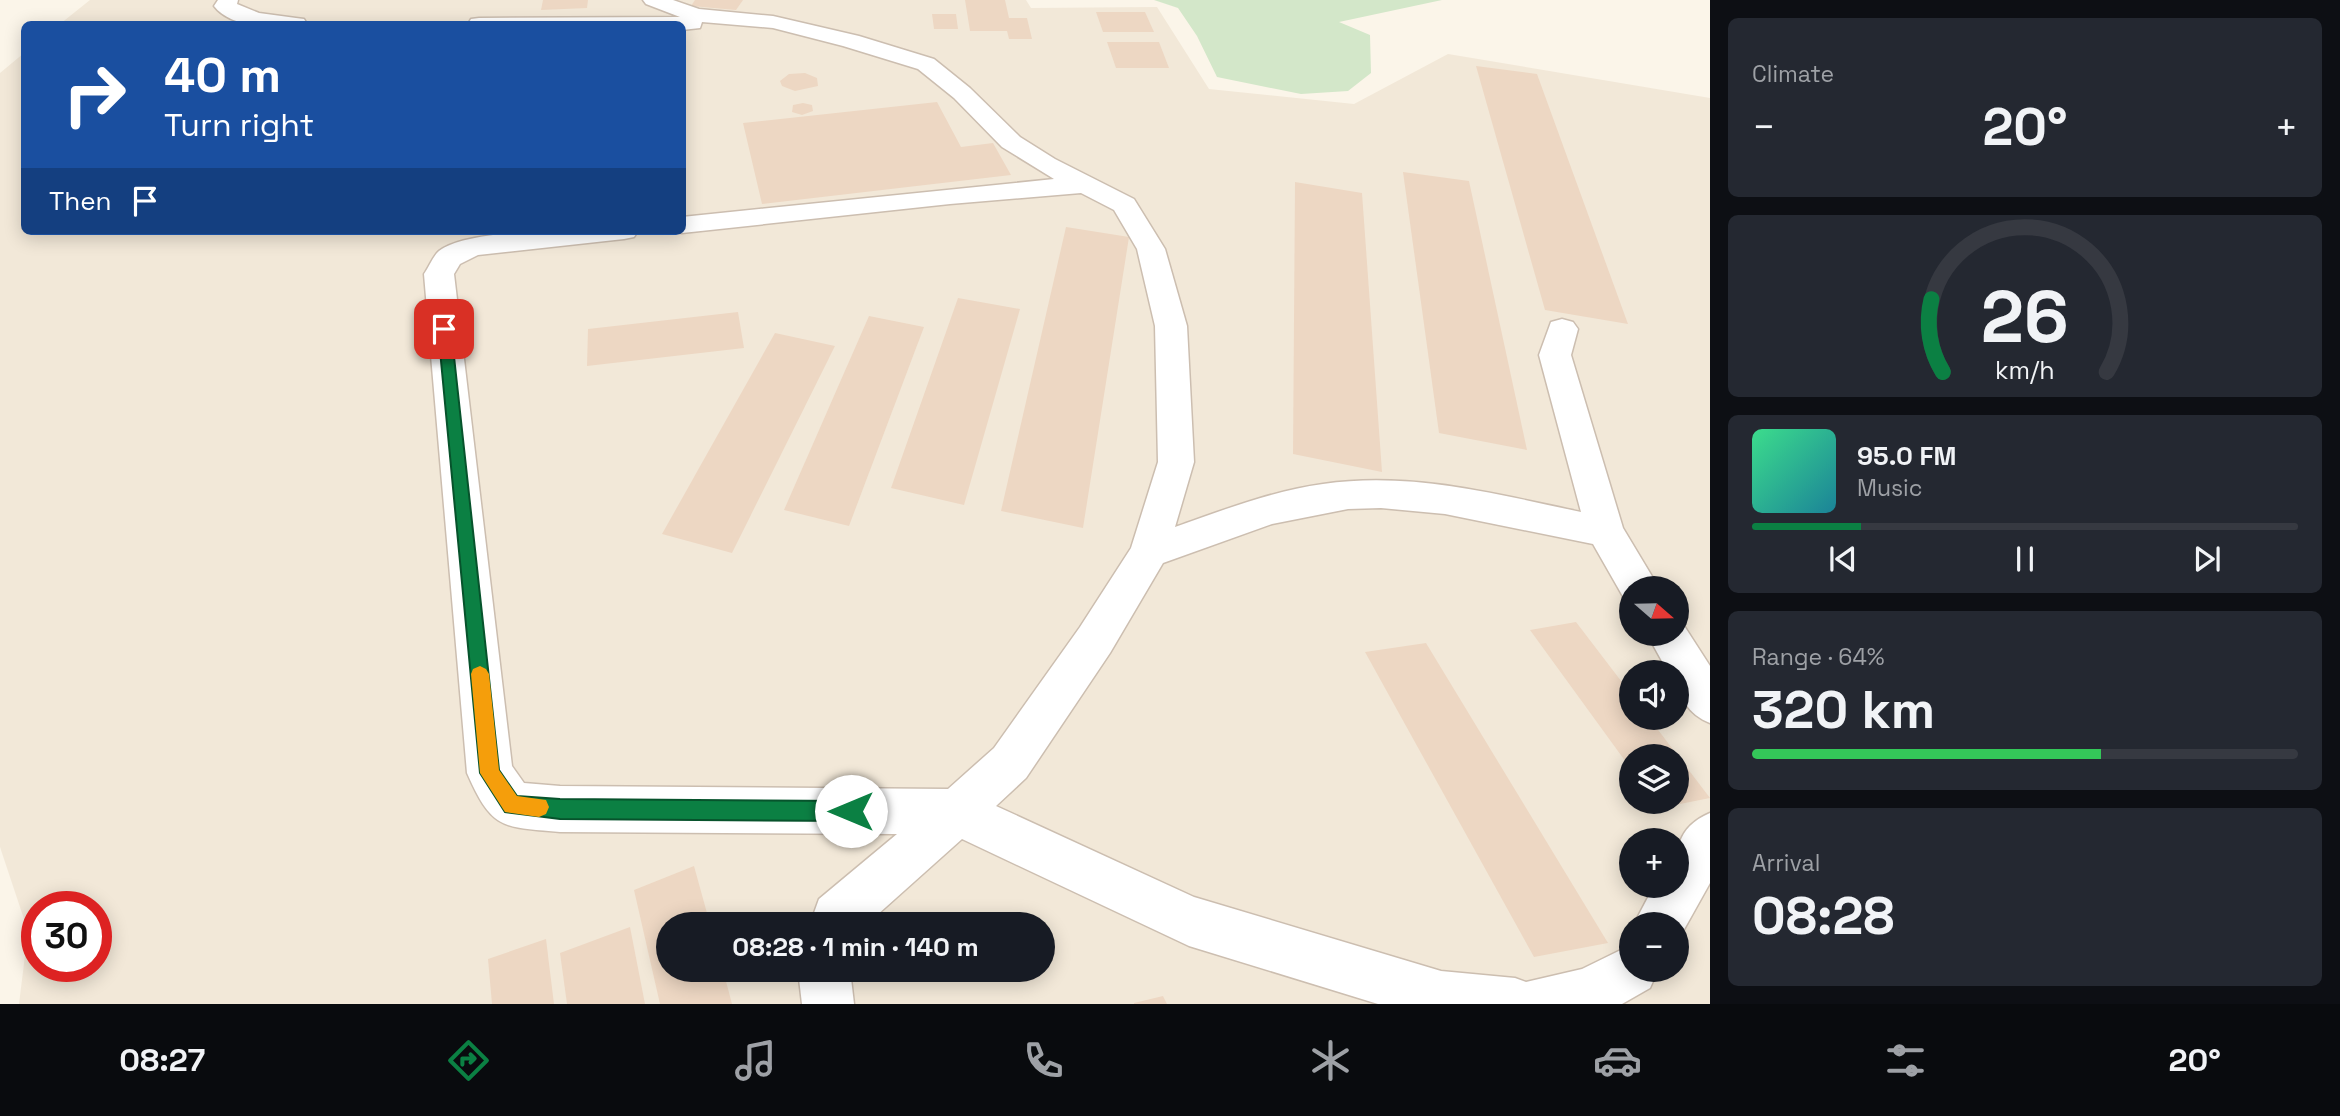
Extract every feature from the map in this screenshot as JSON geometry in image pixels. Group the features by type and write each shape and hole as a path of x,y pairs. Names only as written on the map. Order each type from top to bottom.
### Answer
{"street":[{"path":"228,0 225,6 239,15 259,21"},
{"path":"653,0 696,15 773,22 851,41 926,64 962,93 1011,142 1046,165 1124,205 1151,249 1171,326 1176,462 1149,552 1096,640 1010,763 842,912"},
{"path":"686,23 773,22"},
{"path":"686,225 1084,185"},
{"path":"586,235 472,247 449,258 439,274 490,773 512,805 560,809 957,812 1189,920 1441,997 1515,1004"},
{"path":"1562,329 1555,355 1605,532 1632,576"},
{"path":"1149,552 1283,507 1345,495 1404,494 1450,499 1605,532"},
{"path":"1674,646 1710,703"},
{"path":"1666,912 1710,837"},
{"path":"1538,1004 1589,994 1619,977"},
{"path":"825,982 828,1004"}],"shaded area":[{"path":"90,0 1026,0 1031,8 1157,7 1209,89 1354,104 1448,54 1710,98 1710,1004 19,1004 22,982 112,982 112,891 21,891 21,910 0,847 0,73 21,56 21,235 686,235 686,21 64,21"}],"green space":[{"path":"1154,0 1442,0 1339,22 1370,35 1371,73 1348,91 1301,94 1217,77 1197,36 1178,8"}],"building":[{"path":"543,0 588,0 587,8 541,10"},
{"path":"695,0 743,0 736,10 691,6"},
{"path":"965,0 1005,0 1009,18 1027,18 1032,39 1009,39 1007,31 970,31"},
{"path":"1096,12 1145,12 1154,32 1103,32"},
{"path":"932,14 956,14 958,29 934,29"},
{"path":"1107,42 1159,42 1169,68 1116,68"},
{"path":"1476,66 1537,74 1628,324 1545,310"},
{"path":"805,73 817,78 818,86 795,91 782,86 780,81 789,74"},
{"path":"937,102 961,147 993,143 1011,175 762,204 743,123"},
{"path":"793,105 812,105 813,111 802,115 792,112"},
{"path":"1403,172 1469,181 1527,450 1439,433"},
{"path":"1295,182 1362,193 1382,472 1293,454"},
{"path":"1066,227 1129,237 1083,528 1001,511"},
{"path":"958,298 1020,309 964,505 891,488"},
{"path":"738,312 744,348 587,366 588,329"},
{"path":"869,316 924,327 849,526 784,510"},
{"path":"775,333 835,346 732,553 662,534"},
{"path":"1576,622 1619,678 1619,730 1658,730 1669,744 1619,744 1619,752 1530,630"},
{"path":"1426,643 1608,943 1534,957 1365,652"},
{"path":"1689,770 1710,798 1689,802"},
{"path":"694,866 707,912 656,912 656,982 726,982 732,1004 660,1004 634,890"},
{"path":"630,927 645,1004 567,1004 560,953"},
{"path":"546,939 554,1004 492,1004 488,959"},
{"path":"1163,996 1167,1004 1134,1004 1134,1003"}],"slow traffic":[{"path":"480,674 490,773 512,805 539,807"}],"route":[{"path":"444,329 490,773 512,805 560,809 851,811"}]}
